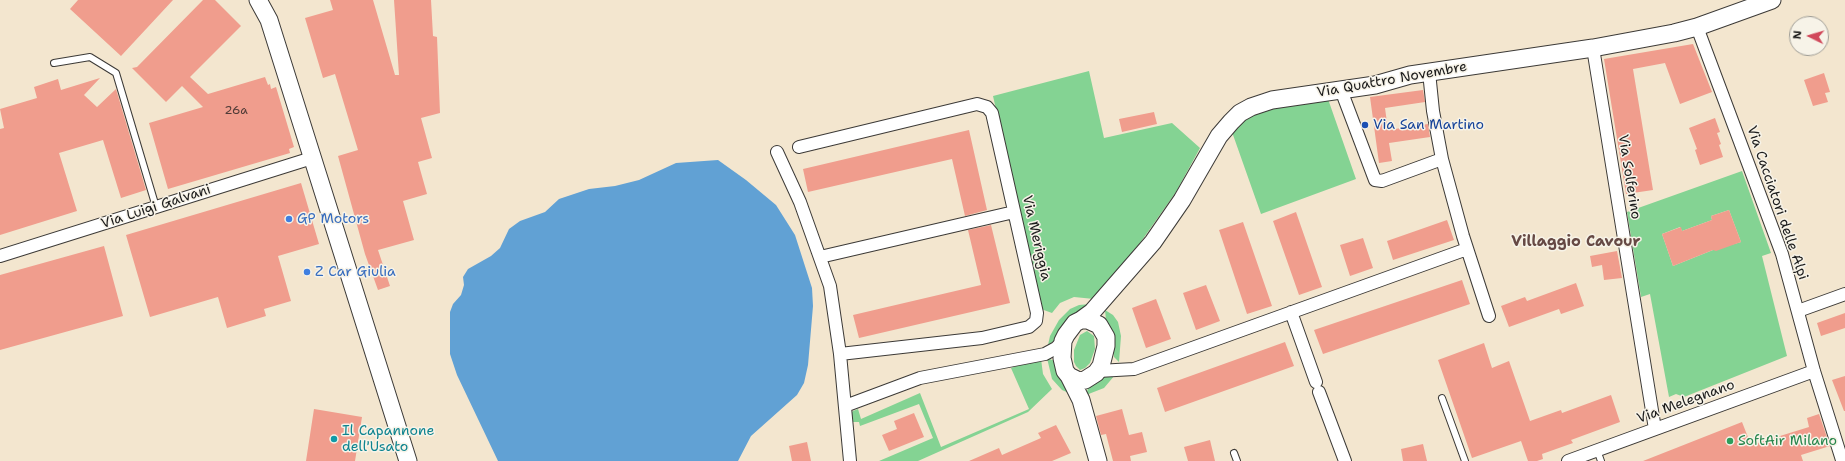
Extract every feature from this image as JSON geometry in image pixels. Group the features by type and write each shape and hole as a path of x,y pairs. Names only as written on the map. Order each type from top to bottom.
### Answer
{"street":[{"path":"258,0 269,20 408,461"},
{"name":"Via Quattro Novembre","path":"1081,320 1092,312 1103,300 1157,236 1182,200 1219,136 1240,113 1251,107 1272,100 1376,85 1410,75 1593,48 1674,33 1697,27 1772,0"},
{"name":"Via Cacciatori delle Alpi","path":"1697,27 1782,254 1814,371 1842,460"},
{"name":"Via Solferino","path":"1593,48 1655,429"},
{"path":"1429,72 1433,111 1442,158 1463,236 1489,316"},
{"path":"1341,90 1375,180 1382,181 1442,158"},
{"name":"Via Meriggia","path":"799,147 977,104 987,107 992,113 1037,313 1036,321 1029,327 982,338 840,354"},
{"path":"777,152 800,202 820,257 833,300 840,354 850,461"},
{"name":"Via Luigi Galvani","path":"0,256 312,158"},
{"path":"820,257 1014,212"},
{"path":"1045,354 1057,359 1074,380 1096,369 1134,369 1467,249"},
{"path":"1798,311 1845,294"},
{"path":"1099,325 1103,300"},
{"path":"1291,312 1345,461"},
{"path":"845,406 920,378 1045,354 1056,348 1064,341 1072,326 1081,320 1088,320 1099,325 1106,337 1096,369 1081,400"},
{"path":"1064,341 1066,370 1081,400 1098,461"},
{"name":"Via Melegnano","path":"1568,461 1599,456 1655,429 1814,371"}],"lane":[{"path":"54,63 90,58 116,72 156,207"},
{"path":"1442,398 1465,461"},
{"path":"1234,453 1237,461"}],"green space":[{"path":"1089,71 1104,138 1172,123 1200,148 1176,192 1140,243 1094,299 1074,297 1060,303 1052,313 1041,309 993,96"},
{"path":"1328,99 1356,179 1261,214 1232,132 1249,116 1265,110"},
{"path":"1742,171 1771,253 1762,256 1787,356 1684,397 1676,394 1669,397 1650,294 1641,297 1627,212","holes":["1729,210 1741,242 1713,250 1673,266 1662,234 1680,227 1682,231 1712,220 1711,216"]},
{"path":"1090,304 1057,339 1048,345 1050,336 1059,320 1070,309 1079,305"},
{"path":"1105,310 1113,315 1118,322 1121,336 1119,362 1114,357 1111,332 1106,320"},
{"path":"1087,331 1094,336 1095,349 1090,363 1085,368 1080,370 1074,362 1074,350 1080,335"},
{"path":"1047,358 1055,361 1071,394 1062,390 1052,379"},
{"path":"1041,359 1043,374 1052,389 1028,412 918,461 879,461 933,438 919,404 860,426 859,422 849,422 850,414 853,411 858,409 861,419 920,393 941,447 1029,409 1011,368 1032,360"},
{"path":"1115,375 1104,388 1086,395 1088,388 1097,381 1104,377"}],"water":[{"path":"718,160 746,180 776,205 795,235 812,288 813,306 808,365 804,383 797,395 751,436 738,461 498,461 457,375 450,354 450,312 453,304 461,295 464,285 463,277 468,269 491,256 500,248 509,229 520,221 545,212 559,199 589,189 615,186 639,180 676,163"}],"building":[{"path":"78,0 173,0 121,56 70,9"},
{"path":"203,0 215,0 241,26 190,77 208,94 265,77 268,85 270,84 271,89 276,87 294,147 289,149 290,153 168,189 149,123 203,107 182,86 166,102 132,68 137,67"},
{"path":"330,0 373,0 395,75 399,75 394,0 431,0 433,36 437,37 440,113 421,118 432,158 418,162 427,194 403,201 414,240 378,250 390,286 378,290 365,254 338,156 358,150 335,74 323,78 305,18 333,10"},
{"path":"1693,44 1712,92 1680,104 1665,63 1633,69 1653,190 1626,194 1604,59"},
{"path":"1824,73 1830,92 1825,93 1828,102 1813,106 1804,80"},
{"path":"100,78 84,95 97,107 116,89 146,190 121,198 103,140 59,153 77,211 0,235 0,129 4,128 0,109 37,98 34,87 58,79 61,90"},
{"path":"1423,90 1425,102 1385,108 1388,130 1428,124 1430,137 1389,143 1392,161 1379,163 1370,97"},
{"path":"1154,112 1157,124 1122,132 1119,119"},
{"path":"1715,118 1720,132 1717,133 1721,144 1719,145 1723,157 1700,165 1695,150 1697,149 1689,128"},
{"path":"969,130 987,210 965,216 952,159 808,192 803,169"},
{"path":"301,183 319,244 278,256 291,301 264,309 266,316 227,328 218,297 150,317 126,235"},
{"path":"1729,210 1741,242 1716,251 1713,250 1673,266 1662,234 1681,227 1682,231 1712,220 1711,216"},
{"path":"1296,212 1322,287 1299,295 1273,221"},
{"path":"1447,220 1454,240 1393,260 1387,241"},
{"path":"1243,222 1272,306 1247,314 1219,230"},
{"path":"991,225 1010,303 859,338 853,315 981,285 968,230"},
{"path":"1363,238 1373,268 1350,276 1340,245"},
{"path":"104,246 123,316 0,350 0,275"},
{"path":"1617,251 1622,278 1604,280 1602,265 1592,267 1590,256"},
{"path":"1462,280 1470,304 1323,354 1314,330"},
{"path":"1576,283 1584,306 1561,314 1559,309 1509,327 1501,306 1525,297 1527,301"},
{"path":"1206,285 1220,321 1196,330 1183,293"},
{"path":"1156,299 1171,339 1146,348 1132,308"},
{"path":"1845,313 1845,328 1821,336 1817,323"},
{"path":"1285,342 1294,366 1165,412 1157,388"},
{"path":"1484,343 1492,368 1509,361 1530,421 1561,410 1562,413 1611,395 1620,422 1571,440 1573,443 1542,454 1543,459 1537,461 1528,461 1521,441 1472,458 1438,360"},
{"path":"1845,376 1845,411 1844,411 1832,380"},
{"name":"Il Capannone dell'Usato","path":"314,409 362,417 355,461 306,461"},
{"path":"1122,409 1129,435 1142,432 1147,452 1130,456 1131,461 1113,461 1106,434 1101,435 1096,416"},
{"path":"914,413 924,437 889,451 882,435 897,429 894,421"},
{"path":"1819,414 1830,446 1801,455 1803,461 1643,461 1742,422 1751,445 1809,427 1807,418"},
{"path":"1056,425 1071,453 1052,461 969,461 999,448 1002,455 1041,438 1038,433"},
{"path":"1210,440 1215,461 1188,461 1184,447"},
{"path":"807,442 811,461 792,461 789,446"},
{"path":"1423,444 1427,461 1403,461 1401,449"}],"place":[{"name":"Via San Martino","path":"1365,125"},
{"name":"GP Motors","path":"289,219"},
{"name":"Z Car Giulia","path":"307,272"},
{"name":"Il Capannone dell'Usato","path":"334,439"},
{"name":"SoftAir Milano","path":"1730,441"}],"district":[{"name":"Villaggio Cavour","path":"1576,242"}]}
